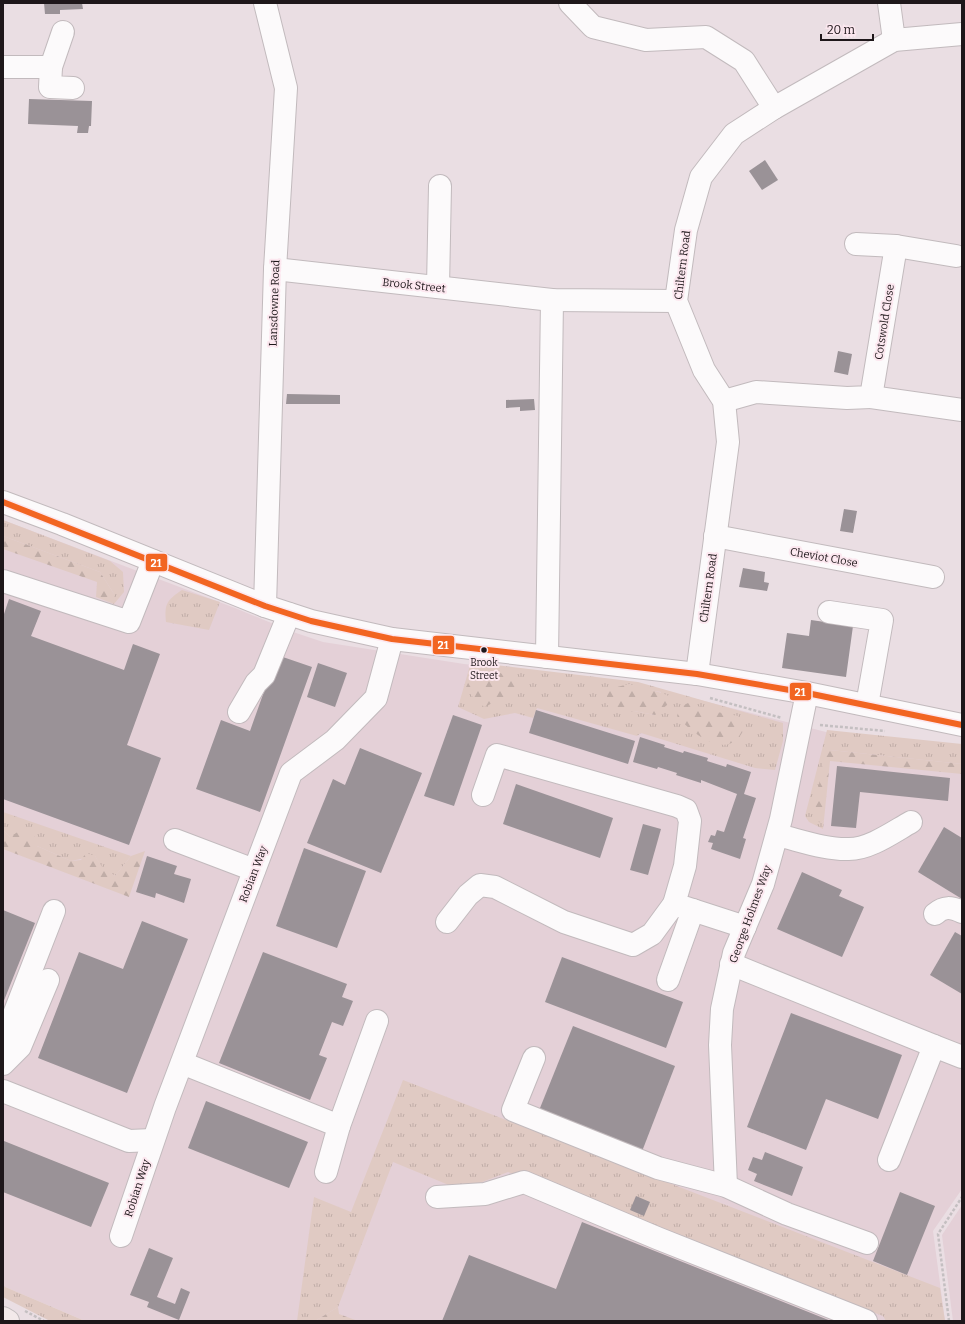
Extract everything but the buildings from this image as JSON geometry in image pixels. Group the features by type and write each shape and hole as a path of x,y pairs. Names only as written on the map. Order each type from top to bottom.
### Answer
{"main road":[{"path":"3,1318 8,1321"}],"street":[{"name":"Lansdowne Road","path":"265,3 286,88 275,269 265,606"},
{"path":"570,3 593,27 600,29 646,40 706,37 744,61 774,108"},
{"path":"889,3 894,40"},
{"path":"63,32 51,67 50,87 73,88"},
{"name":"Chiltern Road","path":"696,674 728,442 724,401 704,370 676,301 686,230 701,177 734,134 774,108 894,40 962,34"},
{"path":"3,67 51,67"},
{"path":"438,287 440,186"},
{"path":"856,244 896,246 956,256"},
{"name":"Cotswold Close","path":"871,397 896,246"},
{"name":"Brook Street","path":"275,269 552,300 676,301"},
{"path":"547,657 552,300"},
{"path":"724,401 756,392 847,398 871,397 962,410"},
{"path":"3,502 265,606 311,621 392,639 696,674 807,693 962,725"},
{"name":"Cheviot Close","path":"715,536 933,577"},
{"path":"3,581 129,622 153,561"},
{"path":"829,612 882,620 867,706"},
{"path":"239,712 256,682 264,675 289,614"},
{"name":"Robian Way","path":"122,1236 153,1140 291,773 335,740 376,698 392,639"},
{"name":"George Holmes Way","path":"726,1186 720,1045 722,1009 734,953 764,884 807,693"},
{"path":"483,795 497,754 669,803 686,810 690,821 685,866 683,907 668,980"},
{"path":"776,835 823,846 850,849 868,844 911,822"},
{"path":"175,840 254,870"},
{"path":"447,922 468,895 480,885 495,887 564,922 633,945 652,934 683,907"},
{"path":"683,907 745,927"},
{"path":"935,914 941,909 950,907 962,912"},
{"path":"3,1051 4,1040 54,911"},
{"path":"731,964 962,1058"},
{"path":"3,1064 20,1047 48,980"},
{"path":"326,1172 339,1126 377,1021"},
{"path":"889,1160 934,1046"},
{"path":"534,1058 513,1110 658,1168 726,1186 787,1214 867,1244"},
{"path":"182,1063 339,1126"},
{"path":"3,1091 129,1142 153,1140"},
{"path":"437,1197 485,1194 524,1182 658,1238 866,1321"}],"path":[{"path":"801,723 886,731"},
{"path":"949,1321 938,1234 962,1197"}],"shaded area":[{"path":"3,520 235,608 293,632 323,642 464,664 629,682 826,732 962,746 962,1189 933,1231 945,1321 85,1321 3,1286"},
{"path":"962,1205 962,1321 953,1321 942,1235"}],"green space":[{"path":"3,520 110,561 123,572 124,592 114,604 114,594 100,572 3,536"},
{"path":"3,536 100,572 114,594 114,604 96,597 97,582 3,549"},
{"path":"182,590 220,602 209,630 166,622 166,607 168,603"},
{"path":"471,662 638,682 783,723 783,741 775,770 755,768 641,733 637,736 537,708 533,718 515,713 484,719 458,707","holes":["629,684 642,689 661,692 655,715 634,711"]},
{"path":"477,670 498,672 507,675 516,681 519,689 517,697 494,702 485,707 477,703 466,687 472,675"},
{"path":"629,684 671,697 667,705 655,715 634,711 623,714 607,705 607,693 613,688"},
{"path":"688,703 712,711 738,716 746,723 740,736 733,743 724,745 704,739 677,716 680,707"},
{"path":"827,730 962,744 962,764 830,750 821,823 824,820 823,829 809,822 805,816"},
{"path":"830,750 962,764 962,774 830,761 824,820 821,823 817,821 814,815 823,760 825,753"},
{"path":"3,812 131,856 115,876 102,868 95,856 71,861 37,846 10,837 3,830"},
{"path":"3,830 10,837 19,831 34,834 37,846 71,861 81,860 86,853 95,856 102,867 115,876 131,856 145,851 129,897 3,849"},
{"path":"403,1080 940,1288 945,1321 886,1321 883,1316 508,1172 477,1184 456,1188 393,1162 338,1307 315,1321 297,1321 314,1197 351,1212"},
{"path":"3,1286 85,1321 50,1321 3,1297"},
{"path":"338,1307 339,1314 358,1321 315,1321"}],"transit line":[{"name":"21","path":"3,502 265,606 311,621 392,639 697,674 807,693 962,725"}],"place":[{"name":"Brook Street","path":"484,650"}]}
